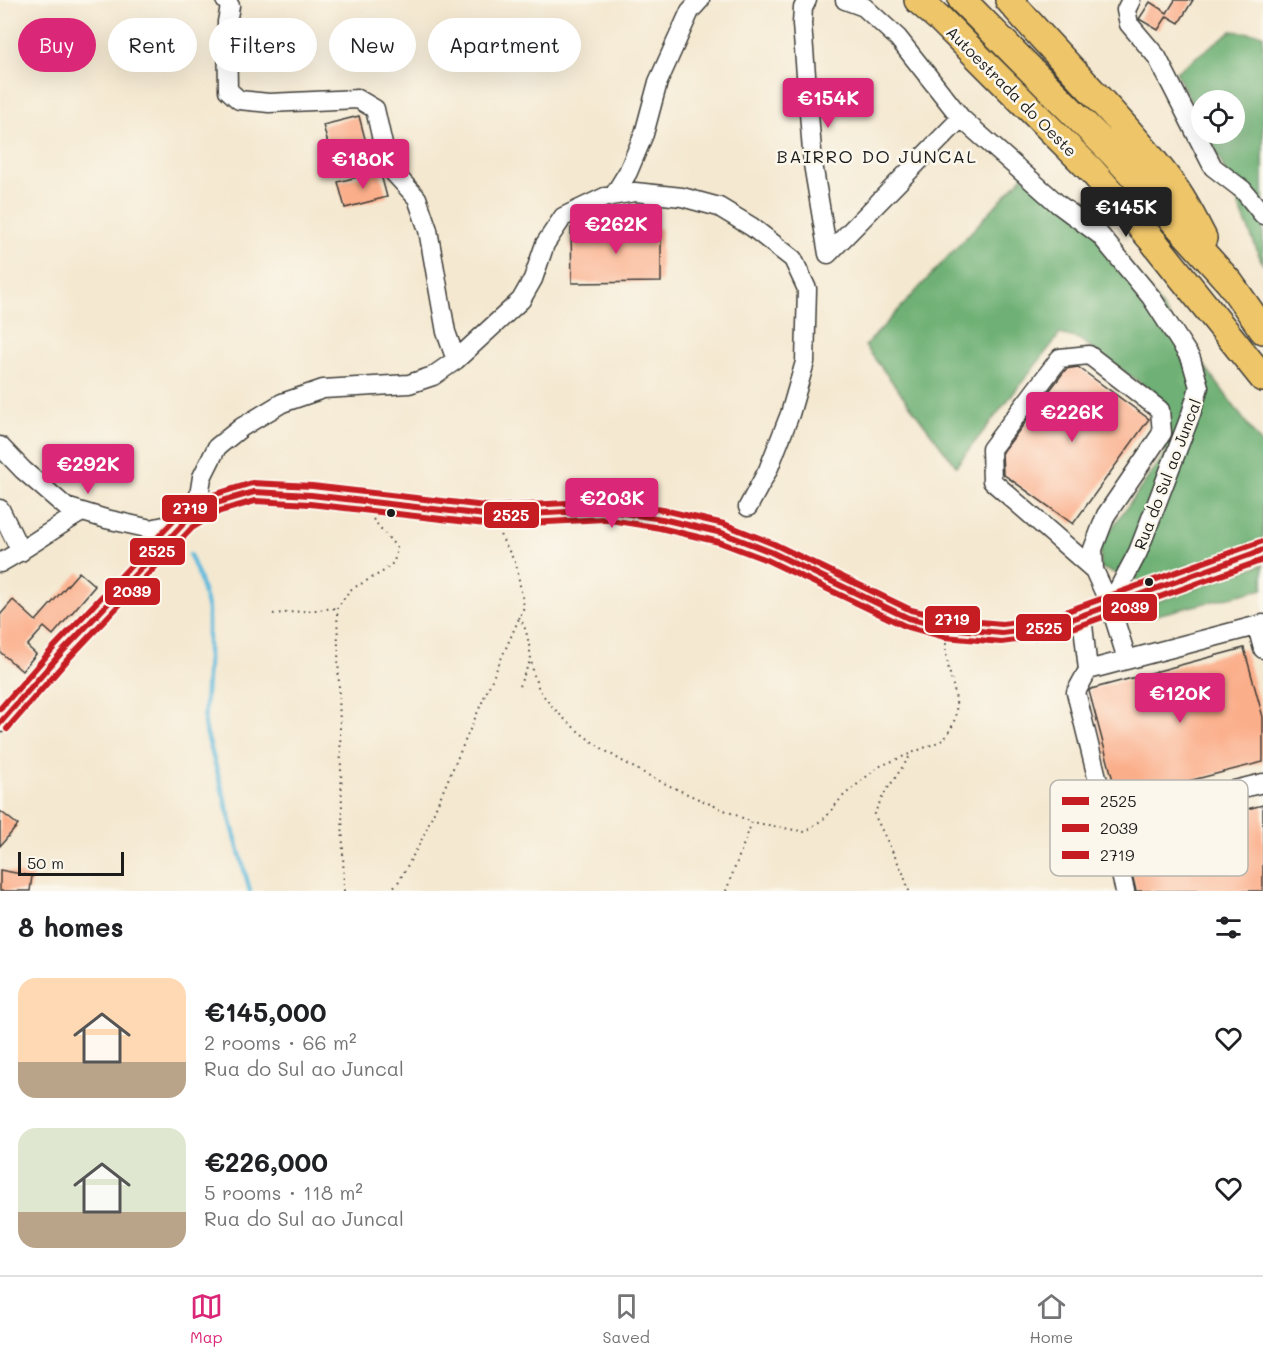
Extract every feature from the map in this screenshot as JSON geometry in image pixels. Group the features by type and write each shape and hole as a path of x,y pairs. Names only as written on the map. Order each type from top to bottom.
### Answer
{"highway":[{"path":"901,0 941,20"},
{"name":"Autoestrada do Oeste","path":"918,0 941,20 1092,171 1153,241 1263,378"},
{"name":"Autoestrada do Oeste","path":"962,0 1112,152 1230,283 1263,330"},
{"path":"996,0 1048,46"},
{"path":"1009,0 1048,46 1133,137 1175,188 1230,283"}],"street":[{"path":"225,0 230,6 227,22 228,90 239,100 269,103 358,99 375,109 386,158 395,174 417,198 428,230 446,332 456,360"},
{"path":"614,195 628,172 644,134 658,82 690,11 700,0"},
{"path":"807,0 803,8 802,24 813,164 828,254 962,118"},
{"name":"Rua do Sul ao Juncal","path":"845,0 864,7 898,38 962,118 1058,204 1100,235 1150,297 1191,359 1199,387 1191,414 1138,552 1110,605"},
{"path":"1131,0 1126,10 1129,24 1157,57 1213,167 1243,190 1263,215"},
{"path":"191,518 202,477 218,447 242,427 282,403 323,389 409,384 433,376 456,360 521,300 533,279 545,244 563,217 605,197 635,192 682,197 718,207 752,227 793,259 807,289 805,362 790,414 768,470 748,507"},
{"path":"1094,570 992,482 991,449 1060,358 1089,355 1160,410 1162,433 1106,515 1093,549 1094,570 1110,605 1127,659"},
{"path":"0,446 23,470 66,507 151,529 191,518"},
{"path":"0,723 62,652 191,518 216,503 254,492 310,495 494,516 604,510 662,519 722,534 771,552 908,618 947,628 1002,633 1050,627 1263,549"},
{"path":"0,509 21,552"},
{"path":"0,563 82,512"},
{"path":"1082,616 1088,670 1076,692 1098,780"},
{"path":"1088,670 1260,625 1263,649"},
{"path":"1248,787 1263,783"},
{"path":"1121,876 1125,891"}],"path":[{"path":"344,891 337,608 350,590 384,571 394,562 397,548 356,500"},
{"path":"390,891 399,881 421,841 524,607 516,564 501,540 494,516"},
{"path":"273,614 337,608"},
{"path":"519,617 526,626 534,676 541,693 567,721 584,734 619,759 675,789 752,822 805,832 826,817 843,797 878,767 943,740 950,732 958,712 945,655 947,628"},
{"path":"519,686 531,659"},
{"path":"909,891 903,873 874,814 884,794 912,754"},
{"path":"726,891 752,822"}],"green space":[{"path":"1231,31 1263,34 1263,265 1212,144 1245,144 1245,90 1191,90 1191,103 1176,72"},
{"path":"1023,176 1113,240 1263,446 1263,539 1142,582 1100,568 1101,543 1166,453 1164,400 1079,339 1060,334 956,466 865,346"},
{"path":"1263,564 1263,589 1132,621 1125,613"}],"building":[{"path":"1175,0 1193,0 1179,23 1167,16 1158,30 1139,19 1150,2 1167,13"},
{"path":"359,116 368,150 332,159 323,125"},
{"path":"380,171 387,197 345,208 338,182"},
{"path":"571,228 661,228 661,282 572,283"},
{"path":"1078,367 1149,419 1073,524 1003,474 1002,453 1066,369"},
{"path":"79,572 95,586 53,635 44,627 27,646 36,654 22,671 0,652 0,615 13,600 36,621"},
{"path":"1244,648 1263,717 1263,762 1192,780 1113,780 1089,691"},
{"path":"1263,805 1263,891 1136,891 1132,876 1248,876 1248,809"},
{"path":"0,811 18,825 0,846"},
{"path":"0,870 32,876 30,891 0,891"}],"waterway":[{"path":"190,555 208,609 204,724 250,891"}],"transit line":[{"name":"2719","path":"0,709 55,646 180,514 213,495 252,483 312,486 494,507 604,501 663,510 724,524 774,544 911,610 949,619 1002,624 1048,618 1260,542"},
{"name":"2525","path":"0,723 62,652 186,521 216,503 254,492 311,495 494,516 604,510 662,519 722,533 771,552 908,618 947,628 1002,633 1050,627 1263,550"},
{"name":"2039","path":"7,729 69,658 192,528 220,511 255,501 310,504 494,525 604,519 660,528 719,542 767,560 905,626 945,637 1001,642 1053,635 1263,560"}],"district":[{"name":"BAIRRO DO JUNCAL","path":"877,156"}]}
